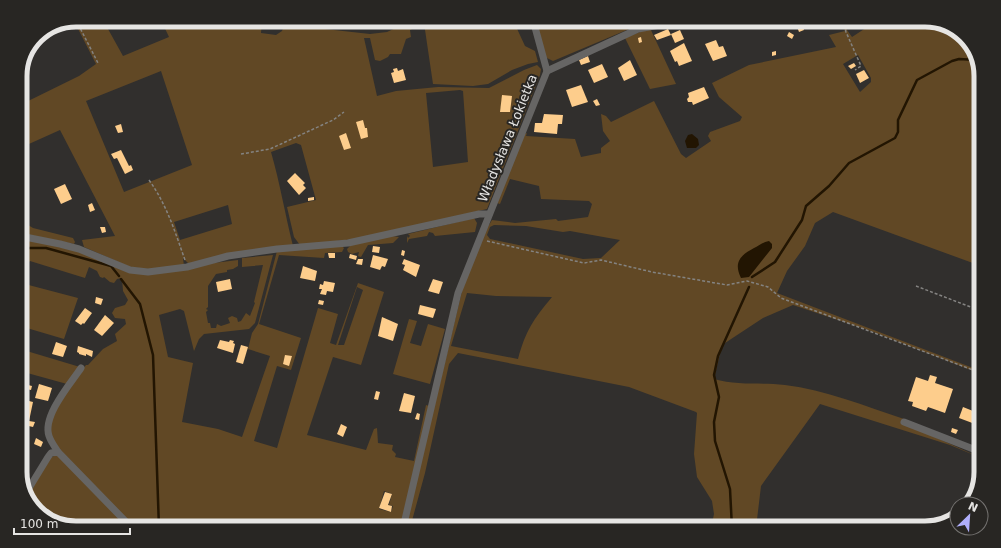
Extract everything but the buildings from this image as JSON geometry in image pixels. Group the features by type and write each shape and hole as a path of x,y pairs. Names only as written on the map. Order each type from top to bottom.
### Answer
{"street":[{"name":"Władysława Łokietka","path":"405,521 458,293 546,71 535,27"},
{"name":"Władysława Łokietka","path":"546,71 638,29 649,27"},
{"path":"27,238 79,249 130,270 140,272 187,267 228,256 277,249 348,243 479,214 489,214"},
{"path":"81,368 60,398 48,426 49,435 58,452 125,521"},
{"path":"904,422 974,449"},
{"path":"30,487 51,453 58,452"}],"path":[{"path":"80,27 98,63"},
{"path":"845,27 861,66 855,70"},
{"path":"240,154 270,149 333,120 344,112"},
{"path":"149,180 160,195 172,223 187,267"},
{"path":"487,241 584,262 601,260 652,272 727,285 747,282 768,287 781,298 974,370"},
{"path":"916,286 974,308"}],"shaded area":[{"path":"77,27 107,27 123,56 169,37 164,27 261,27 261,33 276,35 282,31 283,27 325,27 325,29 370,34 387,32 398,27 416,27 410,30 411,37 406,39 401,54 390,54 388,57 380,61 375,60 370,38 364,38 377,96 396,91 438,87 489,88 537,65 541,69 540,75 487,209 365,238 300,245 294,237 287,207 316,200 301,145 296,143 271,152 293,246 189,264 183,258 184,266 157,270 130,267 84,247 82,240 115,236 60,130 27,145 27,102 79,76 96,64","holes":["161,71 192,165 124,192 86,101","463,91 468,162 433,167 426,93","228,205 232,224 180,240 174,222"]},
{"path":"425,27 516,27 525,46 535,51 538,62 512,70 488,84 473,86 433,84"},
{"path":"538,27 634,27 553,61 545,57"},
{"path":"844,27 846,27 852,37 867,27 930,27 952,35 966,49 974,73 974,263 833,212 815,223 805,246 787,271 777,293 974,368 974,371 871,331 793,305 763,318 722,345 714,379 741,383 776,384 800,387 830,395 904,419 904,423 974,455 950,445 820,404 761,486 757,521 712,521 714,514 712,501 697,477 694,454 696,412 629,387 458,353 449,364 425,473 412,521 407,521 462,291 483,235 492,220 515,223 556,219 558,221 588,217 592,204 589,201 541,199 539,186 510,179 500,204 497,203 523,135 527,133 526,136 575,139 581,157 601,153 601,148 610,141 603,131 601,114 606,116 611,122 654,101 681,154 686,158 711,141 708,136 710,132 740,121 742,117 719,97 712,83 749,65 836,47 829,35 845,31","holes":["858,55 871,78 871,82 860,92 843,64","494,225 526,226 563,232 570,231 620,240 601,258 583,259 490,239 487,235 490,227","467,293 496,296 552,297 540,312 527,333 518,359 451,346"]},
{"path":"650,28 676,84 650,89 625,38"},
{"path":"692,134 698,139 699,145 696,148 687,148 685,141 688,135"},
{"path":"474,218 477,223 475,232 435,236 433,233 429,232 427,236 409,239 407,243 407,236 408,238 410,236 408,234"},
{"path":"27,224 33,228 73,238 75,242 74,244 27,234"},
{"path":"392,236 399,237 393,243 368,245 361,257 358,256 359,252 352,254 348,252 347,249 352,244"},
{"path":"27,239 79,252 133,273 238,260 238,266 227,270 227,272 216,274 208,286 208,307 206,309 208,310 206,312 208,323 210,323 211,328 216,328 217,324 221,326 230,323 228,318 232,316 237,318 238,322 241,321 246,313 250,316 255,303 263,265 242,267 242,258 273,255 255,323 249,329 204,334 199,339 194,351 184,311 180,309 159,315 168,357 193,363 182,422 218,429 242,437 270,356 248,349 252,333 258,324 277,251 341,245 344,248 342,252 325,253 324,258 279,255 259,324 301,338 291,370 277,366 254,441 277,448 318,308 338,314 330,343 336,345 358,283 384,292 361,365 333,357 307,435 366,450 374,429 377,428 378,443 393,445 392,450 396,454 395,457 414,461 426,405 429,406 402,521 128,521 58,450 51,434 50,427 55,411 82,370 103,349 117,341 115,334 126,324 125,319 115,318 112,313 115,308 125,305 128,300 123,291 122,278 117,279 114,283 110,282 104,277 100,277 97,271 89,267 85,278 30,261 27,264","holes":["357,287 363,290 344,345 338,345","384,491 392,494 389,505 393,506 391,512 379,509"]},
{"path":"769,241 772,244 772,248 749,277 741,278 738,263 742,256"},
{"path":"27,285 78,298 64,339 27,328"},
{"path":"409,319 417,321 410,343 421,346 428,324 445,329 430,384 393,374"},
{"path":"27,351 80,367 67,384 27,373"},
{"path":"58,456 124,521 67,520 55,516 44,509 35,499 31,489 48,459"}],"waterway":[{"path":"752,277 775,262 802,220 806,206 829,186 849,163 895,138 898,132 898,120 917,80 952,61 959,59 971,60"},
{"path":"27,248 46,248 111,266 119,276"},
{"path":"121,279 140,304 153,355 159,521"},
{"path":"732,521 730,489 715,441 714,422 719,397 714,375 718,356 749,287"}]}
